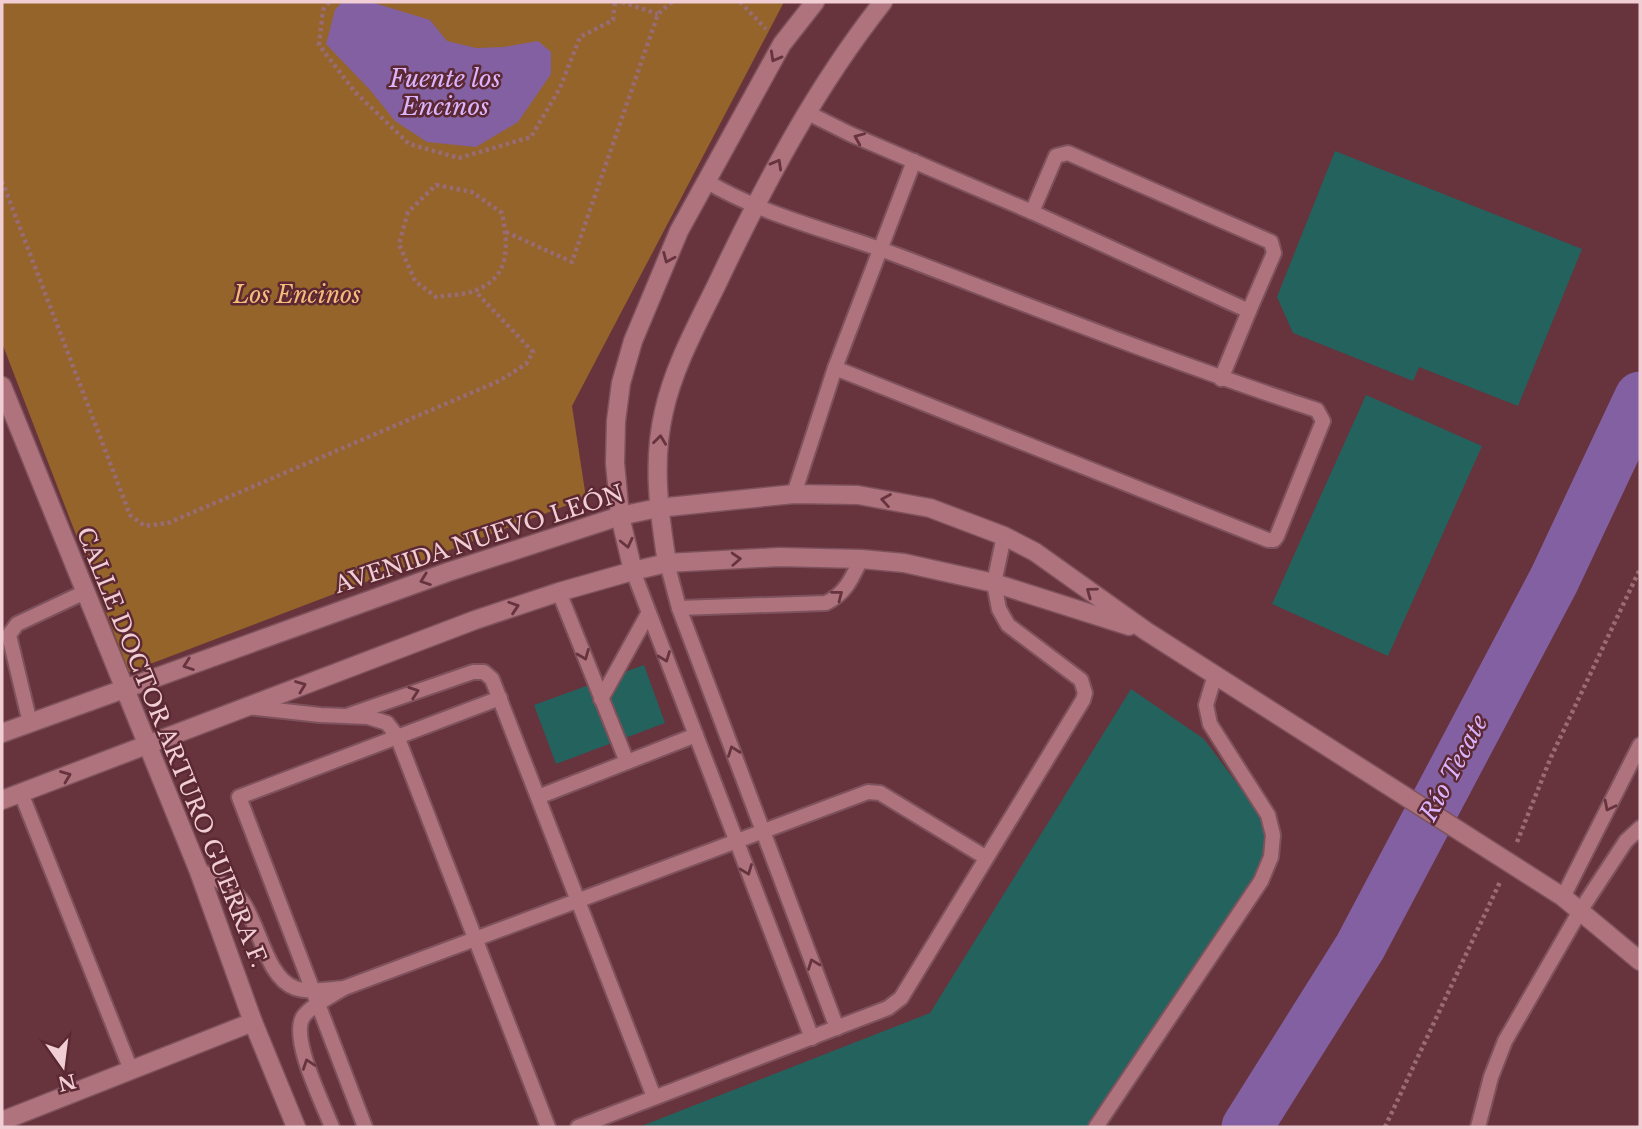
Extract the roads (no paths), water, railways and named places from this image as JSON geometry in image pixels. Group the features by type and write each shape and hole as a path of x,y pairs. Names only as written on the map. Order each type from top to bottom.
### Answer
{"main road":[{"path":"633,570 620,516 615,463 616,421 621,383 633,341 679,230 782,44 815,2"},
{"path":"667,564 658,508 657,461 664,412 677,367 754,207 806,112 858,34 883,2"},
{"name":"CALLE DOCTOR ARTURO GUERRA F.","path":"2,386 198,869 253,1022 296,1127"},
{"name":"AVENIDA NUEVO LEÓN","path":"2,733 460,568 620,516 658,508 794,494 858,495 930,508 1004,536 1035,552 1146,631"},
{"path":"2,800 463,624 633,570 667,564 779,557 904,563 994,583 1146,631 1563,897 1640,961"},
{"path":"2,1121 253,1022"}],"lane":[{"path":"806,112 1249,311"},
{"path":"1032,212 1056,156 1068,153 1271,242 1275,253 1221,379"},
{"path":"794,494 835,368 914,161"},
{"path":"706,181 754,207 880,249 1221,379 1317,410 1323,421 1274,540 1268,541 835,368"},
{"path":"578,1127 895,1004 1085,693 1081,680 1007,625 999,609 994,583 1004,536"},
{"path":"679,608 826,603 847,589 861,559"},
{"path":"667,564 679,608 837,1028"},
{"path":"633,570 812,1038"},
{"path":"30,723 9,635 17,624 85,592"},
{"path":"559,592 627,762"},
{"path":"601,699 648,614"},
{"path":"349,715 473,672 484,672 492,679 654,1097"},
{"path":"1096,1127 1261,881 1271,857 1273,835 1268,815 1210,724 1206,705 1214,675"},
{"path":"365,1127 239,797 500,698"},
{"path":"247,707 368,717 387,723 397,736 548,1127"},
{"path":"538,797 696,735"},
{"path":"1563,897 1640,745"},
{"path":"332,1127 305,1058 299,1029 304,1015 344,988 874,791 985,857"},
{"path":"21,793 131,1070"},
{"path":"1478,1127 1491,1077 1505,1041 1580,911 1626,841 1640,828"},
{"path":"198,869 241,899 256,925 267,957 278,976 295,988 344,988"}],"water":[{"name":"Fuente los Encinos","path":"342,2 371,2 430,20 447,41 476,48 504,47 538,41 551,52 551,74 518,122 476,147 427,142 395,121 326,44 335,10"}],"waterway":[{"name":"Río Tecate","path":"1247,1127 1360,947 1554,580 1640,397"}],"park label":[{"name":"Los Encinos","path":"297,295"}]}
